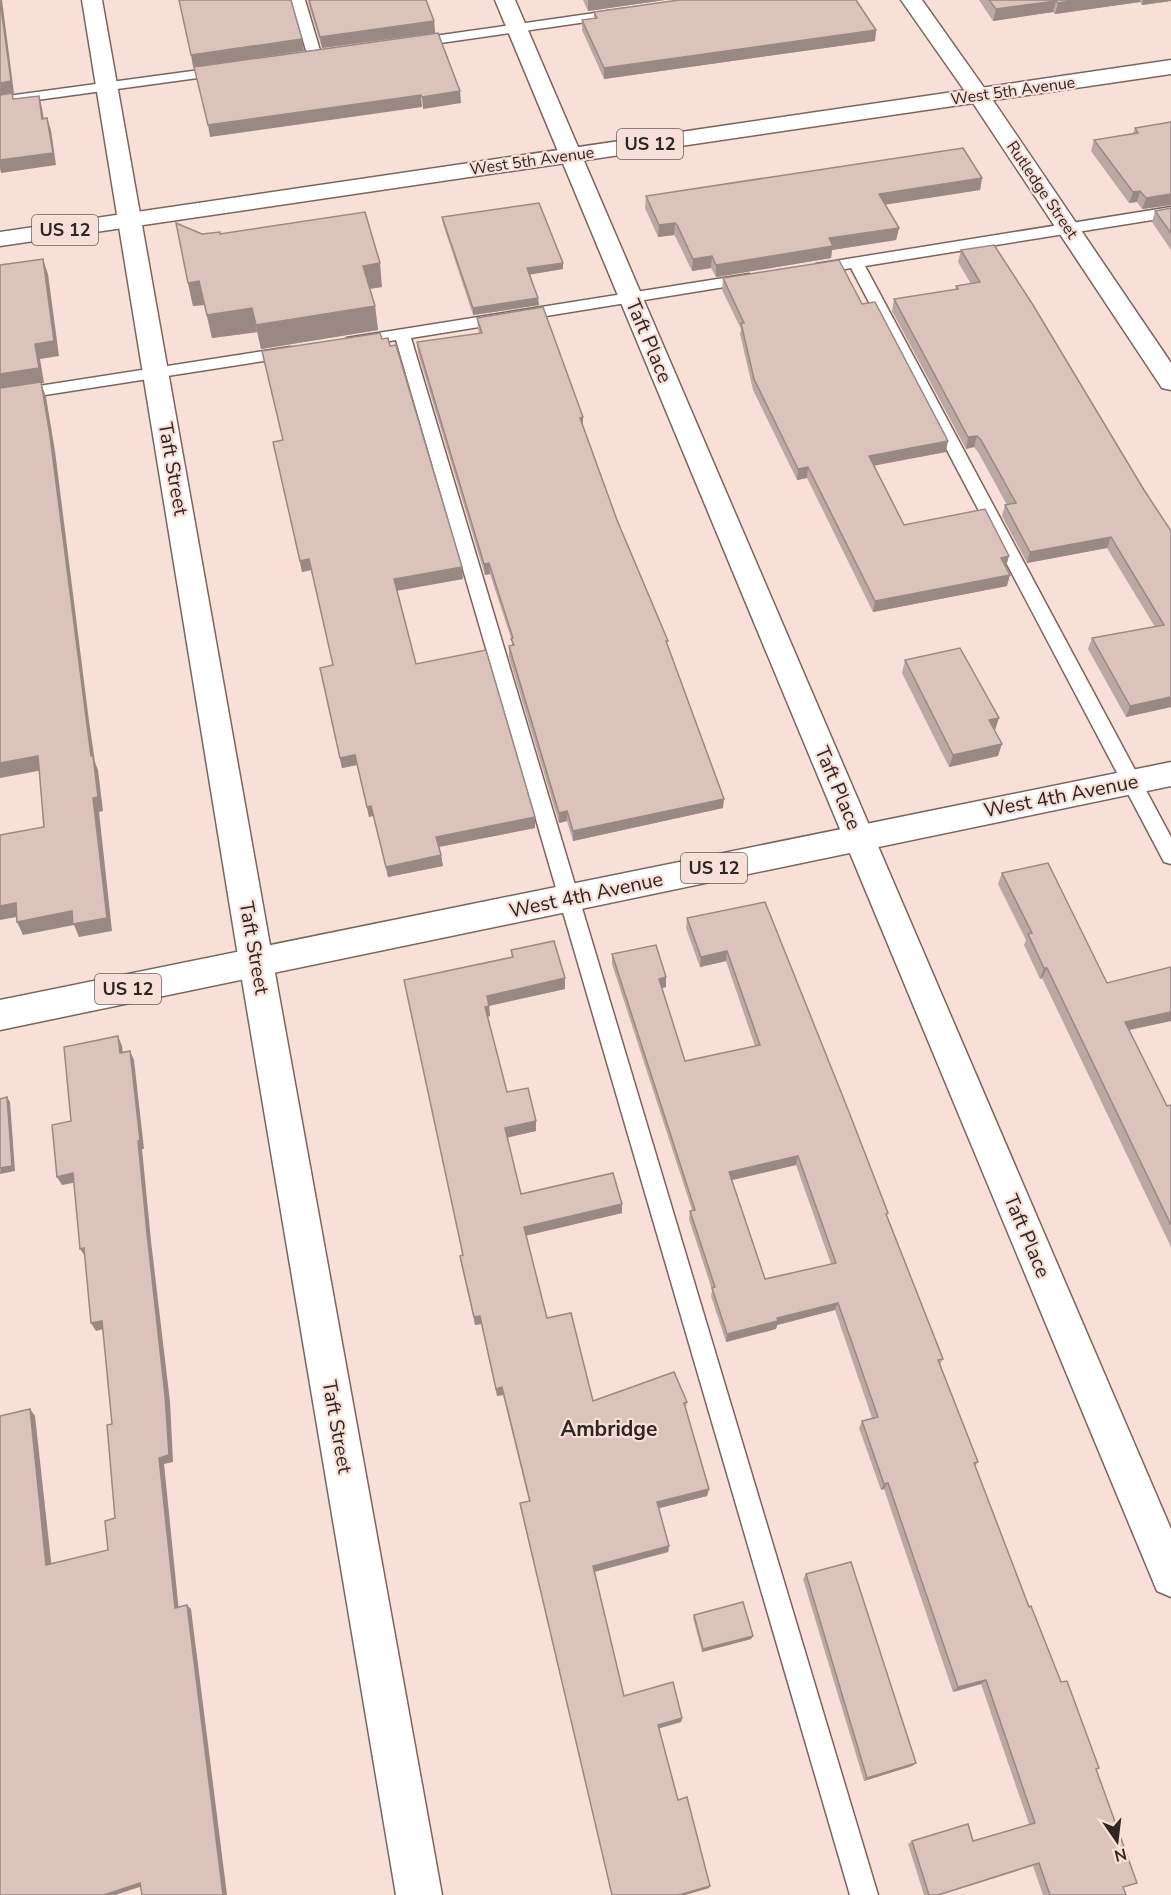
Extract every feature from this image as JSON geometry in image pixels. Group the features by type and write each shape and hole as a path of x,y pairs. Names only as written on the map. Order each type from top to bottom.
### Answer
{"street":[{"name":"Taft Street","path":"92,0 256,962 419,1895"},
{"name":"Taft Place","path":"506,0 1171,1576"},
{"name":"Rutledge Street","path":"911,0 979,96 1171,382"},
{"name":"West 5th Avenue","path":"0,239 1171,67"},
{"name":"West 4th Avenue","path":"0,1015 1171,774"}],"lane":[{"path":"298,0 315,57"},
{"path":"404,45 639,10"},
{"path":"0,101 236,69"},
{"path":"800,272 1171,212"},
{"path":"856,263 1171,856"},
{"path":"334,345 766,277"},
{"path":"402,335 864,1895"},
{"path":"0,397 301,351"}],"building":[{"path":"0,0 11,81 0,83"},
{"path":"179,0 291,0 302,39 191,55"},
{"path":"309,0 426,0 434,21 320,37"},
{"path":"679,0 856,0 876,30 604,68 582,20 597,18 594,12"},
{"path":"989,0 1077,0 996,9"},
{"path":"438,33 460,91 208,125 194,67"},
{"path":"12,93 13,99 39,96 42,119 47,118 53,153 0,160 0,95"},
{"path":"1171,122 1171,194 1146,198 1140,191 1133,192 1094,140 1138,133 1135,128"},
{"path":"963,148 982,178 879,194 899,228 829,238 833,246 716,265 712,256 693,259 677,225 675,223 659,225 646,196"},
{"path":"539,203 563,263 527,268 538,298 473,308 442,217"},
{"path":"1171,208 1171,233 1155,211"},
{"path":"365,212 380,263 363,266 375,306 256,325 252,308 207,315 199,281 188,283 176,223 202,234 220,232 220,234"},
{"path":"994,245 1171,531 1171,697 1130,706 1092,638 1164,625 1111,537 1030,552 1005,505 1016,503 981,440 977,436 968,437 894,299 958,289 956,286 980,282 961,250"},
{"path":"43,259 54,341 35,344 39,368 0,374 0,265"},
{"path":"839,260 862,304 875,302 948,441 869,456 904,525 985,509 1009,556 1001,558 1010,575 875,601 808,467 798,469 754,379 741,323 744,323 723,278"},
{"path":"543,307 617,520 668,641 666,641 724,799 573,831 567,811 559,813 509,646 514,645 511,639 513,638 489,563 484,564 417,342 482,333 477,318"},
{"path":"380,333 382,339 388,338 390,346 396,345 462,567 394,579 416,664 486,650 535,817 436,837 441,855 386,867 371,806 367,807 355,755 340,758 320,668 333,665 309,559 300,561 273,442 283,440 262,351"},
{"path":"41,382 91,756 93,756 98,797 93,798 107,918 73,924 72,911 17,922 16,903 0,906 0,835 44,827 38,756 0,763 0,388"},
{"path":"960,648 999,718 989,720 1002,744 953,755 905,660"},
{"path":"1048,863 1107,983 1171,967 1171,1012 1125,1022 1167,1106 1171,1105 1171,1225 1047,968 1044,968 1028,934 1032,933 1002,873"},
{"path":"765,902 849,1112 943,1359 938,1360 978,1462 974,1463 1029,1607 1031,1606 1061,1682 1067,1681 1099,1768 1096,1769 1137,1883 1123,1887 1126,1895 1050,1895 1039,1863 938,1895 929,1895 912,1841 968,1824 973,1841 1035,1823 986,1680 958,1687 888,1483 884,1484 862,1421 878,1417 838,1303 777,1318 778,1321 727,1334 712,1288 715,1287 690,1211 695,1210 612,954 656,945 666,977 659,979 685,1061 760,1045 727,951 701,957 687,918","holes":["798,1156 836,1263 765,1279 729,1172"]},
{"path":"554,941 565,978 487,996 489,1006 485,1007 507,1092 528,1088 536,1121 505,1128 521,1194 613,1173 622,1204 524,1227 547,1318 571,1313 593,1401 674,1372 687,1402 684,1403 709,1489 657,1502 669,1546 593,1566 624,1696 673,1682 682,1718 658,1725 678,1800 687,1797 710,1886 679,1895 612,1895 520,1503 530,1501 502,1387 496,1389 480,1316 474,1317 460,1256 463,1255 404,980 513,957 511,950"},
{"path":"118,1036 120,1053 130,1051 140,1140 138,1141 165,1396 169,1455 159,1458 175,1608 187,1605 223,1895 142,1895 140,1883 104,1895 0,1895 0,1416 30,1409 46,1565 108,1550 105,1521 115,1518 107,1425 112,1424 102,1321 91,1323 84,1248 80,1249 73,1173 57,1177 52,1125 71,1121 64,1047"},
{"path":"7,1097 12,1166 0,1168 0,1099"},
{"path":"851,1562 916,1763 867,1778 806,1574"},
{"path":"743,1602 753,1636 703,1649 694,1615"}],"district":[{"name":"Ambridge","path":"609,1429"}]}
